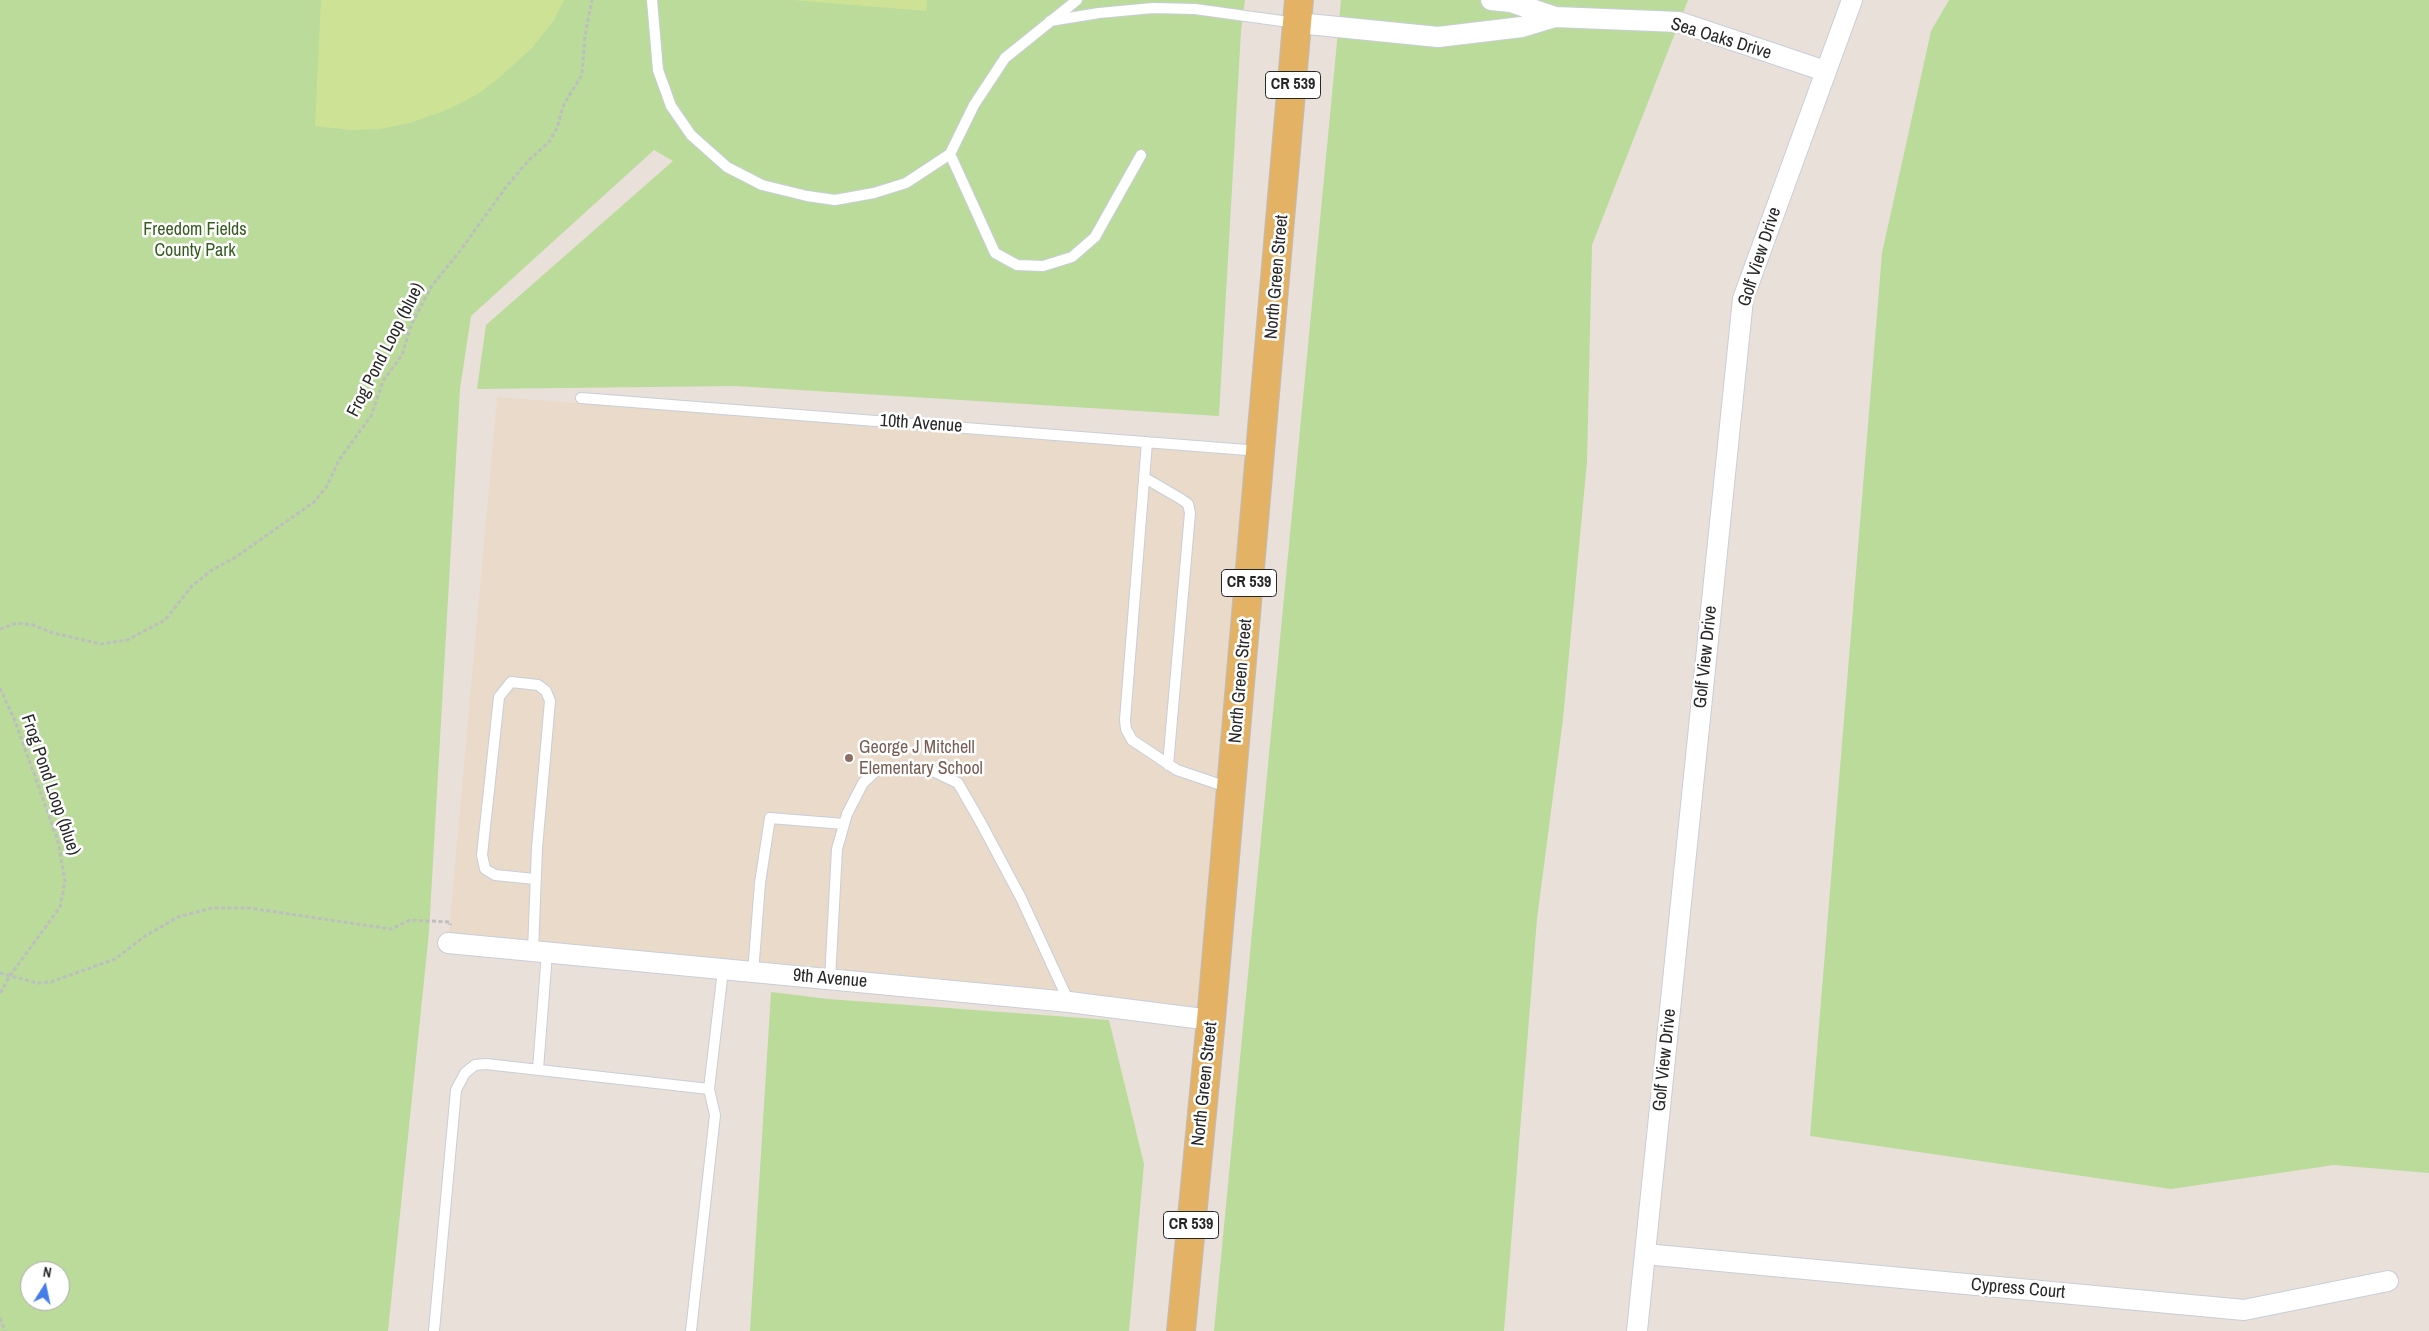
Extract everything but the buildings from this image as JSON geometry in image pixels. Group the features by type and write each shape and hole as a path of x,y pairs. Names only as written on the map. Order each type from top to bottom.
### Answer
{"main road":[{"name":"North Green Street","path":"1181,1331 1211,1020 1299,12"}],"street":[{"name":"Sea Oaks Drive","path":"1491,0 1511,2 1555,17 1679,22 1825,71"},
{"name":"Golf View Drive","path":"1637,1331 1743,299 1852,0"},
{"name":"Sea Oaks Drive","path":"1299,12 1438,37 1522,27 1555,17"},
{"name":"9th Avenue","path":"448,943 1069,1002 1211,1020"},
{"name":"Cypress Court","path":"1645,1254 2244,1310 2388,1281"}],"lane":[{"path":"652,0 658,70 670,106 691,135 727,167 762,185 807,196 835,200 874,193 906,183 950,154 974,105 1005,58 1077,0"},
{"path":"1049,21 1099,13 1153,8 1299,12"},
{"path":"950,154 995,253 1017,265 1043,266 1072,257 1095,237 1141,155"},
{"name":"10th Avenue","path":"581,398 1260,451"},
{"path":"1147,442 1125,720 1126,729 1132,740 1168,764 1197,778 1231,788"},
{"path":"1145,478 1188,504 1190,512 1168,764"},
{"path":"535,879 495,875 485,869 482,855 499,697 511,682 538,685 546,691 550,701 535,879 540,952 538,1070"},
{"path":"830,979 837,849 844,824 862,783 879,768 932,771 958,784 1021,898 1069,1002"},
{"path":"753,973 760,883 770,818 844,824"},
{"path":"691,1331 715,1115 709,1090 723,970"},
{"path":"434,1331 456,1090 465,1073 475,1065 486,1064 709,1090"}],"path":[{"name":"Frog Pond Loop (blue)","path":"0,629 17,623 33,625 53,634 101,644 127,640 165,620 192,586 212,570 236,557 314,502 328,486 339,460 371,416 383,381 402,355 411,326 431,287 506,187 528,160 549,142 557,128 564,104 572,88 582,75 585,35 592,0"},
{"name":"Frog Pond Loop (blue)","path":"0,688 15,720 58,841 65,881 60,907 9,977 0,994"},
{"path":"0,973 9,977 37,983 51,982 80,973 114,958 145,936 178,917 212,908 249,908 391,929 410,920 450,922 448,943"},
{"path":"0,1318 5,1331"}],"shaded area":[{"name":"George J Mitchell Elementary School","path":"497,397 1260,456 1211,1020 448,943"}],"green space":[{"name":"Freedom Fields County Park","path":"0,0 1245,0 1241,31 1219,416 735,386 477,389 486,325 673,161 654,150 471,316 460,389 429,932 388,1331 0,1331"},
{"path":"321,0 564,0 554,20 532,48 478,94 449,109 410,123 380,129 351,130 315,126"},
{"path":"792,0 927,0 926,11"},
{"path":"1341,0 1688,0 1592,245 1587,461 1563,719 1537,919 1504,1331 1214,1331"},
{"path":"1949,0 2429,0 2429,1173 2334,1165 2171,1189 1810,1136 1882,253 1931,31"},
{"path":"771,992 828,999 1109,1020 1144,1164 1129,1331 750,1331"}],"place":[{"name":"George J Mitchell Elementary School","path":"849,758"}]}
